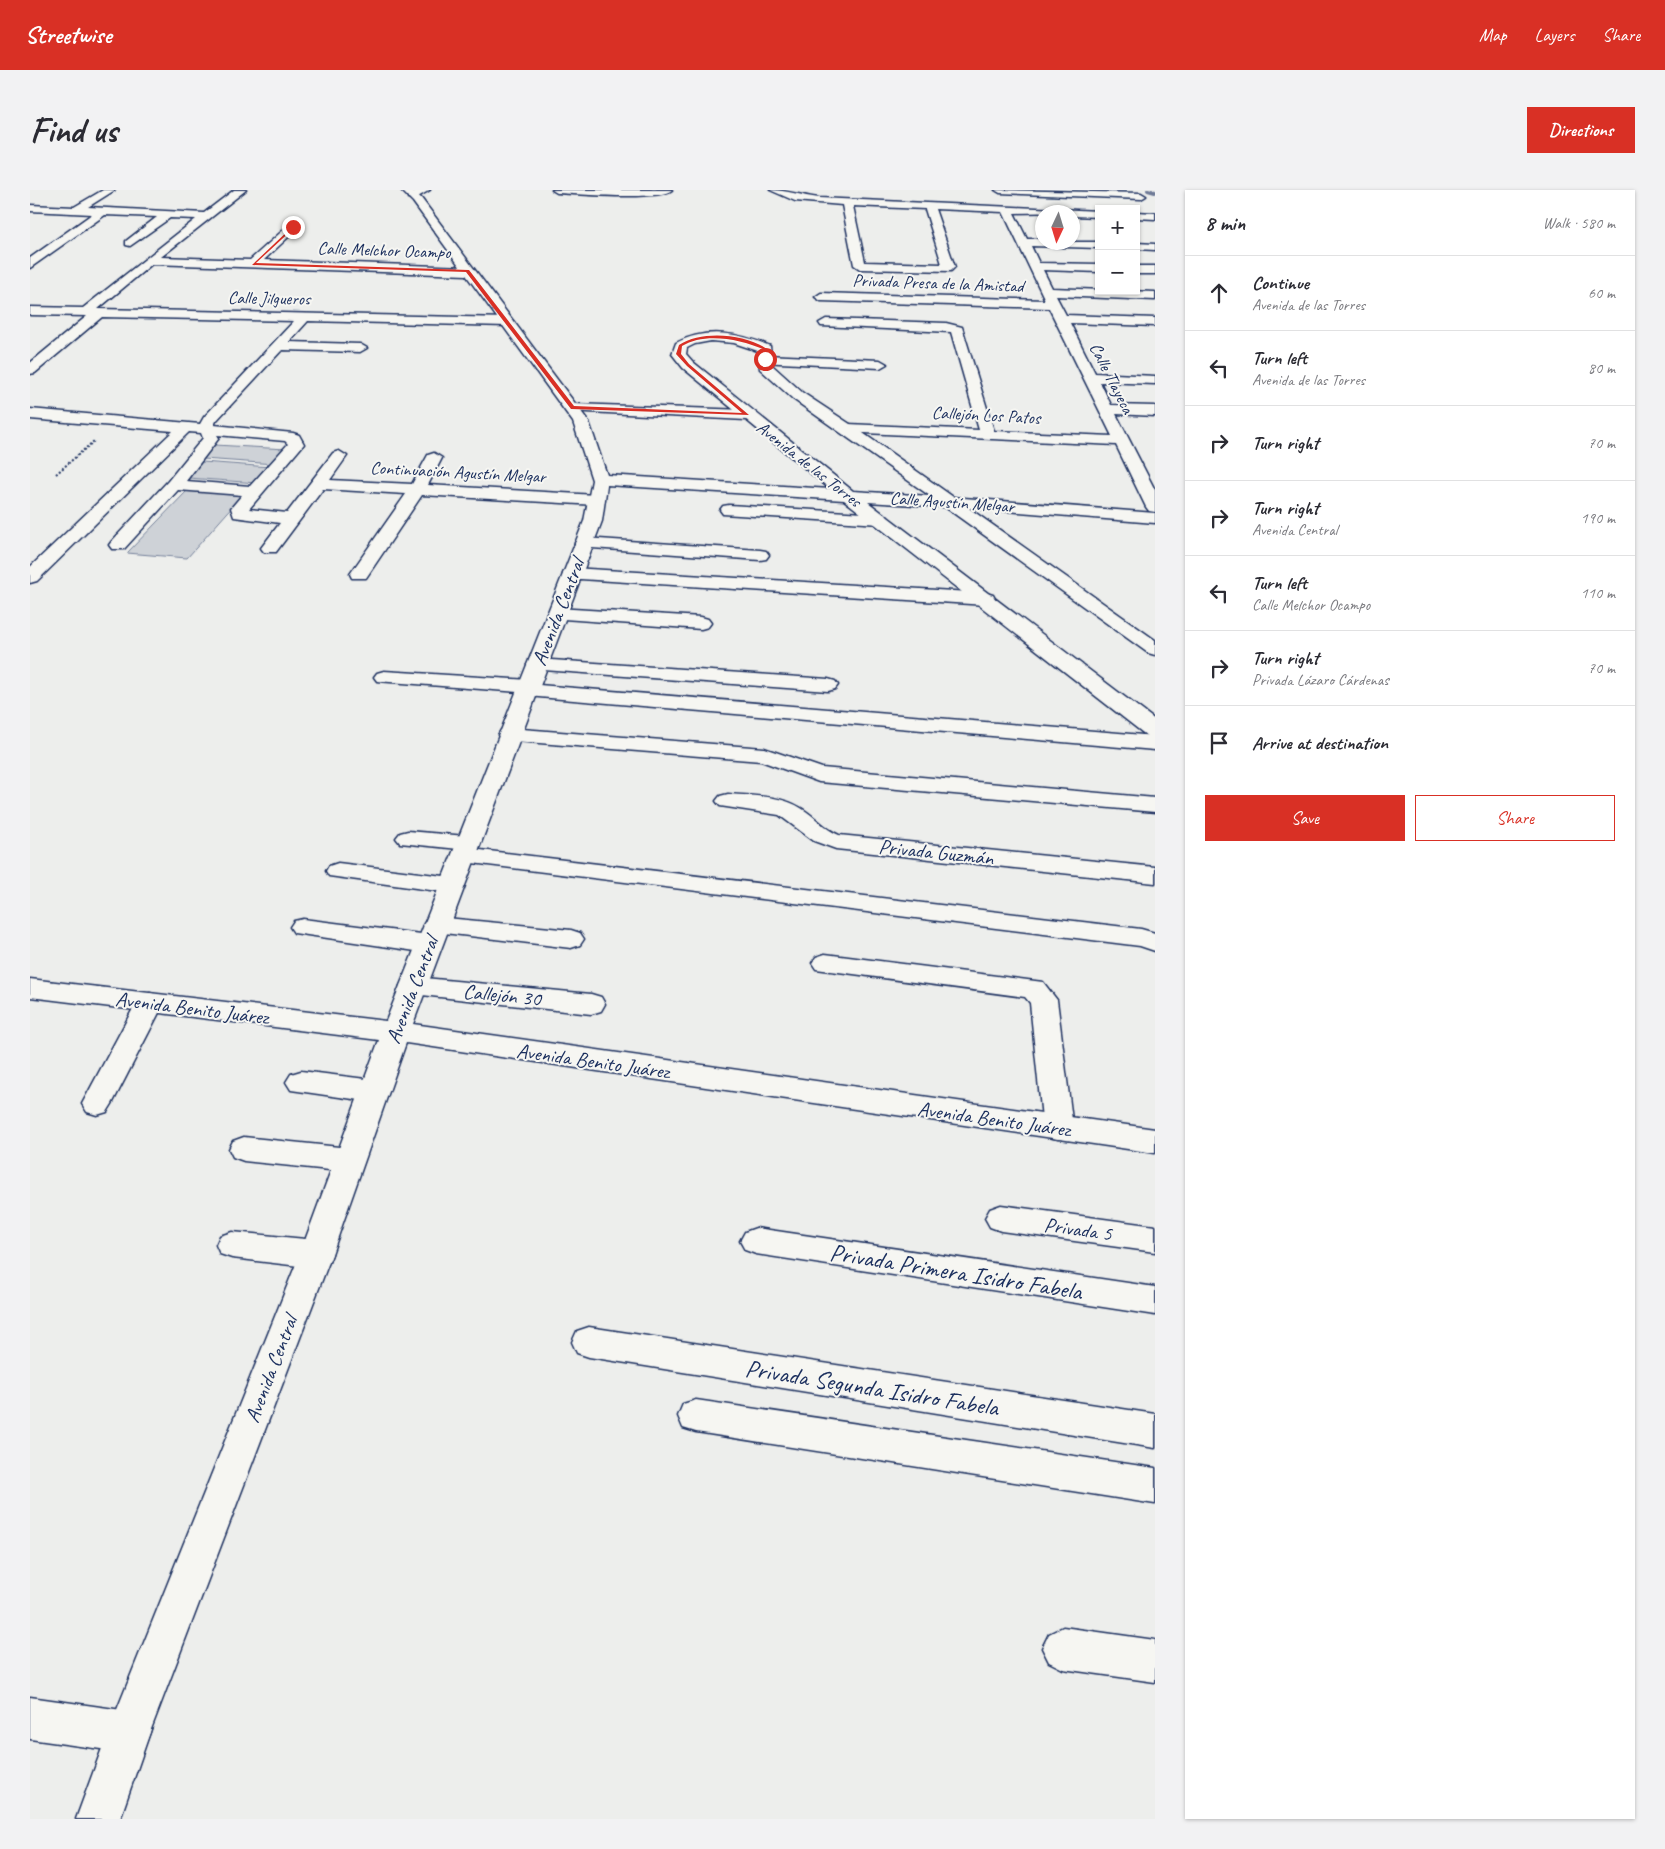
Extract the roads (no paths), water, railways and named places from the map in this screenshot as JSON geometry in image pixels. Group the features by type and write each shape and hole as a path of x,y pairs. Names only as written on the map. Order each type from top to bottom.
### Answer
{"street":[{"path":"76,210 110,190"},
{"path":"30,370 149,260 241,190"},
{"path":"557,190 640,193 667,190"},
{"path":"775,190 787,196 803,200 1035,211"},
{"path":"787,196 817,190"},
{"path":"1000,190 1141,196"},
{"path":"1124,190 1155,201"},
{"name":"Avenida Central","path":"98,1819 129,1732 316,1254 396,1032 593,521 598,490 581,422 573,408 468,271 415,192"},
{"path":"847,203 858,264 868,267 943,269 949,267 929,206"},
{"path":"30,208 206,216"},
{"path":"36,222 56,210"},
{"name":"Calle Tlayeca","path":"1007,210 1155,507"},
{"path":"30,264 102,212"},
{"path":"1080,213 1095,214"},
{"path":"130,242 167,215"},
{"path":"1140,215 1155,216"},
{"path":"1140,215 1155,221"},
{"path":"253,264 293,227"},
{"path":"1023,242 1095,245"},
{"path":"1140,246 1155,247"},
{"name":"Calle Melchor Ocampo","path":"149,260 468,271"},
{"path":"1035,266 1095,268"},
{"path":"1140,270 1155,270"},
{"path":"1051,298 1155,296"},
{"name":"Privada Presa de la Amistad","path":"821,297 1051,298"},
{"name":"Calle Jilgueros","path":"30,311 507,322"},
{"path":"118,545 174,485 211,438 206,427 209,420 304,318"},
{"path":"1062,319 1155,322"},
{"path":"826,323 955,328 958,332 988,435"},
{"name":"Avenida de las Torres","path":"765,354 754,344 732,338 688,341 680,346 678,354 688,365 746,415 1155,731"},
{"path":"279,346 360,348"},
{"path":"765,354 859,351"},
{"path":"765,354 880,364"},
{"path":"765,354 765,366 798,396 951,502 1155,650"},
{"path":"1090,377 1155,380"},
{"path":"573,408 746,415"},
{"path":"1107,409 1155,411"},
{"path":"30,414 206,427 294,438 296,444 240,508 240,513 291,519"},
{"path":"30,577 187,426"},
{"name":"Callejón Los Patos","path":"848,429 1122,441"},
{"path":"270,548 338,456"},
{"path":"359,574 416,490 434,458"},
{"name":"Continuación Agustín Melgar","path":"317,484 416,490 598,490"},
{"path":"174,485 254,491"},
{"name":"Calle Agustín Melgar","path":"598,490 848,495 1155,518"},
{"path":"729,510 880,519"},
{"path":"584,543 760,555"},
{"path":"572,574 986,599"},
{"path":"557,614 701,623"},
{"path":"384,677 828,685"},
{"path":"531,680 1155,743"},
{"path":"509,735 764,755 819,775 1155,805"},
{"name":"Privada Guzmán","path":"728,801 780,808 793,813 819,837 836,842 1155,874"},
{"path":"408,838 466,848 1141,938 1155,942"},
{"path":"338,871 452,885"},
{"path":"303,927 433,935 571,940"},
{"path":"825,963 1033,989 1043,1000 1058,1128"},
{"name":"Callejón 30","path":"414,986 591,1004"},
{"name":"Avenida Benito Juárez","path":"30,988 396,1032 1155,1141"},
{"path":"97,1104 150,1003"},
{"path":"302,1082 374,1091"},
{"path":"244,1149 349,1160"},
{"name":"Privada 5","path":"1001,1218 1155,1239"},
{"name":"Privada Primera Isidro Fabela","path":"756,1241 1155,1301"},
{"path":"232,1245 316,1254"},
{"name":"Privada Segunda Isidro Fabela","path":"589,1342 1155,1431"},
{"path":"696,1416 1155,1486"},
{"path":"1063,1648 1155,1661"},
{"path":"30,1718 129,1732"}],"waterway":[{"path":"1148,190 1155,192"}]}
